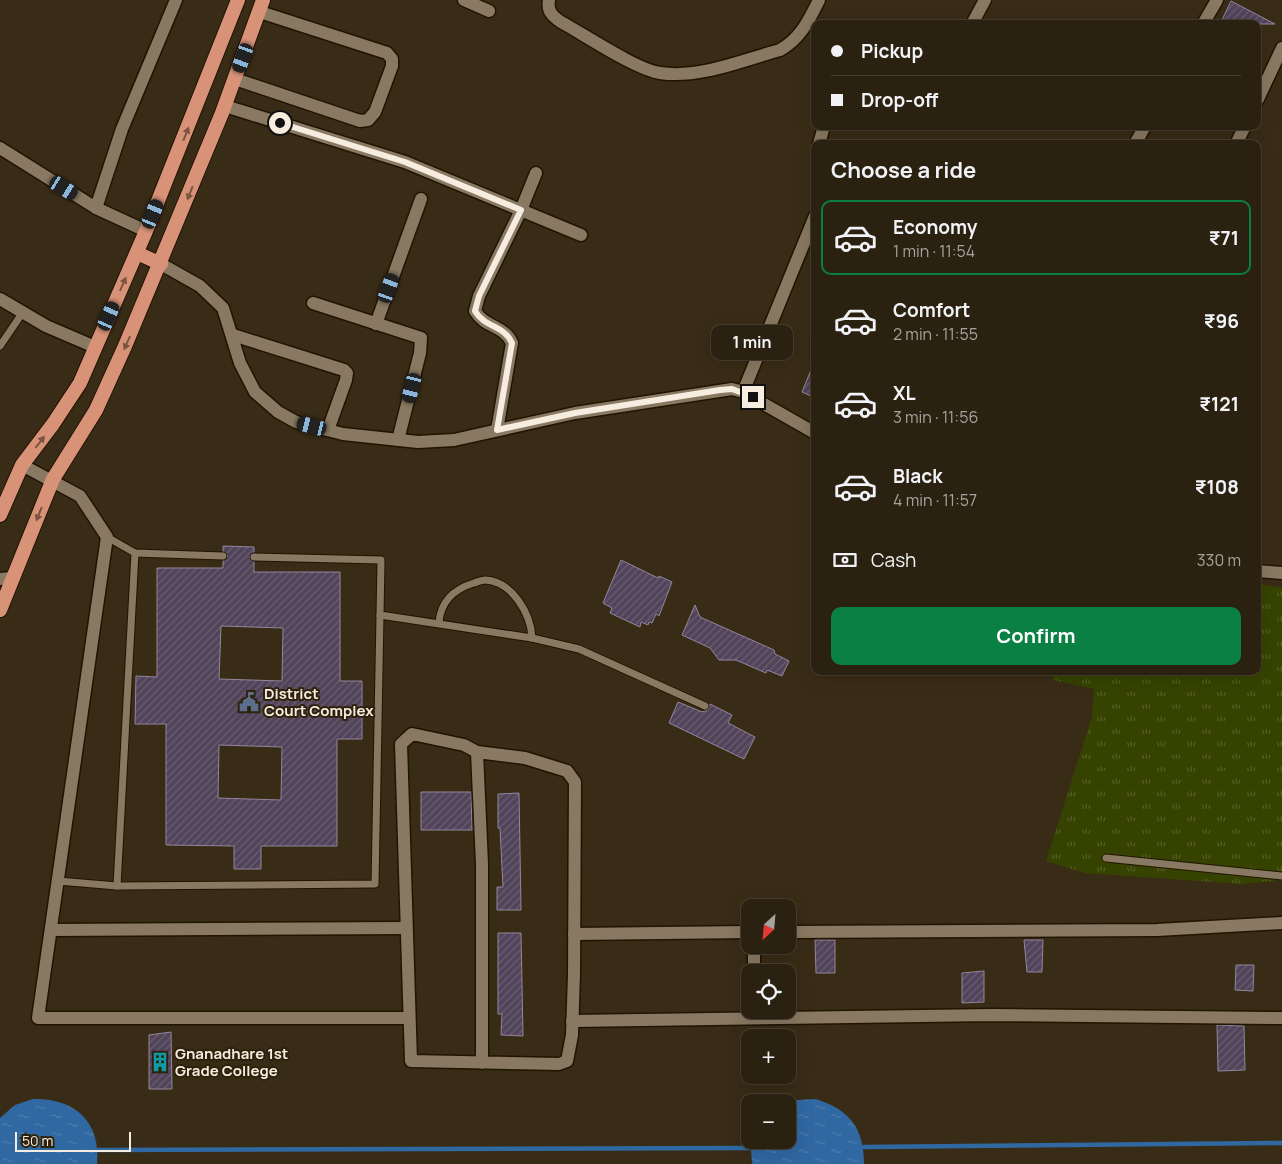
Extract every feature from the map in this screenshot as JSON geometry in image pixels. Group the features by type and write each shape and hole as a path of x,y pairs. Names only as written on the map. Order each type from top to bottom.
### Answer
{"highway":[{"path":"0,515 22,465 53,424 80,383 137,253 238,0"},
{"path":"0,610 6,579 53,479 96,410 161,264 235,79 261,6"},
{"path":"137,253 161,264"}],"street":[{"path":"96,208 122,129 176,0"},
{"path":"464,0 489,11"},
{"path":"549,0 548,7 552,15 561,22 642,68 658,73 679,74 698,72 780,50 792,43 804,30 819,0"},
{"path":"974,20 985,0"},
{"path":"1205,20 1217,0"},
{"path":"235,79 360,121 368,120 375,112 392,66 392,59 380,50 261,6"},
{"path":"1261,93 1282,48"},
{"path":"224,106 405,162 581,235"},
{"path":"1238,140 1242,130"},
{"path":"0,148 96,208 146,231"},
{"path":"497,430 512,343 508,334 481,321 475,311 479,296 521,210 536,173"},
{"path":"376,324 421,199"},
{"path":"744,392 811,226"},
{"path":"161,264 200,286 223,308 233,335 240,363 255,392 278,412 296,422 328,430 398,440 418,442 454,440 575,413 732,389 744,392 811,431"},
{"path":"0,299 46,326 95,347"},
{"path":"313,303 421,338 420,353 398,440"},
{"path":"233,335 344,370 347,374 346,380 328,430"},
{"path":"22,465 53,479 80,496 107,537 38,1018 409,1018"},
{"path":"1261,571 1282,573"},
{"path":"412,734 464,745 478,752 525,758 567,771 575,782 572,1021 567,1061 559,1064 411,1062 406,928 401,744 412,734"},
{"path":"478,752 482,864 482,1063"},
{"path":"796,932 1157,930 1282,923"},
{"path":"51,930 406,928"},
{"path":"574,934 741,932"},
{"path":"572,1021 741,1014"},
{"path":"796,1014 1282,1018"}],"lane":[{"path":"0,346 23,312"},
{"path":"107,537 135,554 223,556"},
{"path":"117,886 135,554"},
{"path":"58,882 117,886 375,884 381,560 254,557"},
{"path":"439,622 440,611 450,594 465,586 485,580 506,587 522,606 531,624 532,638"},
{"path":"380,615 439,622 532,638 579,649 705,706"},
{"path":"1106,858 1282,876"}],"green space":[{"path":"1261,584 1282,588 1282,880 1243,884 1085,873 1046,861 1092,717 1094,689 1053,680 1052,675 1261,675"}],"water":[{"path":"33,1099 61,1103 82,1115 89,1124 94,1136 97,1149 97,1164 0,1164 0,1118 15,1105"},
{"path":"816,1099 828,1103 846,1115 858,1131 864,1164 752,1164 751,1149 796,1149 796,1101"}],"building":[{"path":"1231,1 1275,24 1261,24 1261,20 1222,20"},
{"path":"811,370 811,396 802,392"},
{"name":"District Court Complex","path":"223,546 254,547 254,552 249,557 254,562 254,572 340,572 340,681 362,681 362,739 337,739 337,846 261,846 261,869 234,869 234,846 166,845 166,724 135,724 136,676 157,677 157,568 223,568 223,561 228,556 223,551","holes":["221,626 283,628 282,681 219,679","219,745 282,747 281,800 218,798"]},
{"path":"621,560 658,578 659,576 672,582 659,616 656,614 652,623 649,622 648,625 641,622 640,627 610,613 612,608 603,603"},
{"path":"695,605 700,617 774,650 775,654 789,661 782,676 767,670 766,673 736,660 719,660 710,648 682,635"},
{"path":"678,702 702,712 708,710 710,704 732,715 728,723 755,737 744,759 669,723"},
{"path":"421,792 471,792 472,830 421,830"},
{"path":"519,793 521,910 497,910 497,887 503,887 500,828 498,828 498,794"},
{"path":"498,933 521,933 523,1036 501,1035 502,1014 498,1014"},
{"path":"815,940 835,940 835,973 816,973"},
{"path":"1024,940 1043,940 1042,972 1027,972"},
{"path":"1236,965 1254,965 1253,991 1235,990"},
{"path":"984,971 984,1002 962,1003 962,973"},
{"path":"1217,1025 1244,1026 1245,1070 1218,1071"},
{"name":"Gnanadhare 1st Grade College","path":"171,1032 172,1089 149,1089 149,1035"}],"waterway":[{"path":"864,1147 1282,1143"},
{"path":"98,1150 741,1148"}],"place":[{"name":"District Court Complex","path":"249,702"},
{"name":"Gnanadhare 1st Grade College","path":"160,1062"}],"route":[{"path":"280,123 405,162 521,210 479,296 475,311 481,321 508,334 512,343 497,430 575,413 720,390 732,389 753,397"}]}
